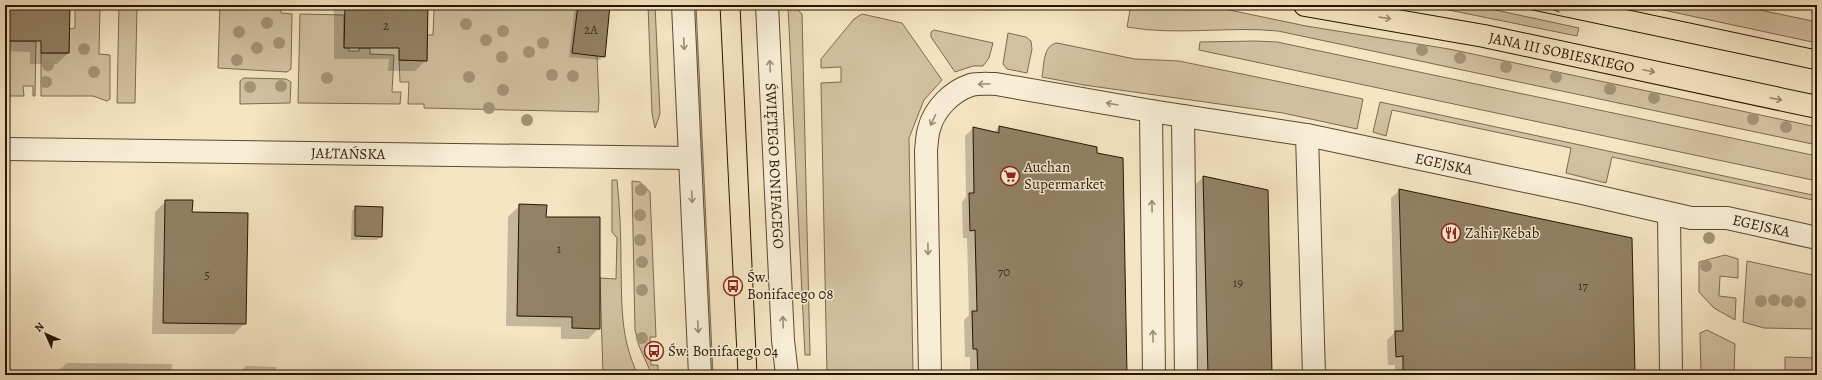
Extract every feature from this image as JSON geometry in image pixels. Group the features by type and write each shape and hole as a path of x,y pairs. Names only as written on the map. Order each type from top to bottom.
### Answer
{"main road":[{"name":"JANA III SOBIESKIEGO","path":"1305,5 1484,36 1817,107"}],"street":[{"path":"683,5 700,375"},
{"name":"ŚWIĘTEGO BONIFACEGO","path":"768,5 783,340 787,375"},
{"name":"EGEJSKA","path":"930,375 926,150 929,128 940,106 958,91 972,85 996,84 1151,111 1307,135 1582,193 1669,214 1691,218 1727,218 1817,238"},
{"path":"1151,111 1154,375"},
{"path":"1183,116 1186,375"},
{"path":"1307,135 1314,375"},
{"name":"JAŁTAŃSKA","path":"5,149 690,158"},
{"path":"1669,214 1672,375"}],"shaded area":[{"path":"75,5 100,5 99,54 110,55 110,99 107,101 93,96 41,96 41,53 69,53 69,29 75,28"},
{"path":"119,5 137,5 135,103 117,103"},
{"path":"220,5 281,5 281,13 292,14 291,69 287,72 218,68"},
{"path":"428,5 578,5 597,56 598,112 424,108 424,104 408,104 409,82 400,82 399,60 427,61 427,35 433,35 434,9 428,9"},
{"path":"648,5 655,5 660,114 655,128 652,113"},
{"path":"692,5 696,5 713,375 710,375"},
{"path":"1131,5 1153,7 1215,7 1306,26 1449,49 1817,127 1817,145 1278,31 1164,31 1127,27"},
{"path":"1424,5 1472,5 1579,28 1577,36"},
{"path":"1640,5 1736,5 1817,22 1817,43"},
{"path":"788,7 796,8 802,14 810,355 805,355"},
{"path":"300,14 344,15 344,47 349,48 349,51 359,51 359,48 370,48 370,54 394,55 392,92 401,92 400,104 298,103"},
{"path":"862,14 902,23 942,80 924,100 909,138 913,375 827,375 821,83 841,82 841,67 821,68 821,59 854,19"},
{"path":"934,30 993,43 989,58 983,66 973,66 955,72 931,37 931,32"},
{"path":"1008,33 1026,37 1031,41 1032,49 1027,73 1007,69 1003,64"},
{"path":"5,41 36,41 35,96 33,96 33,86 23,86 24,96 5,96"},
{"path":"1200,42 1277,42 1817,156 1817,181 1199,50"},
{"path":"1057,43 1135,59 1179,61 1363,99 1357,129 1283,113 1084,85 1042,77 1047,51 1049,47"},
{"path":"244,78 286,79 291,82 290,103 240,104 240,81"},
{"path":"1380,102 1817,196 1817,201 1612,157 1606,183 1566,173 1571,148 1392,110 1386,136 1373,132"},
{"path":"612,180 617,180 619,201 623,321 628,348 638,375 603,375 600,278 616,279 617,238 612,232"},
{"path":"632,181 640,182 650,192 656,337 650,337 651,365 658,365 658,375 652,375 639,346 635,330"},
{"path":"1725,255 1738,259 1738,278 1720,276 1719,296 1736,298 1735,320 1714,308 1699,292 1699,262"},
{"path":"1747,261 1817,276 1817,329 1764,328 1743,322"},
{"path":"1707,330 1735,344 1734,374 1718,371 1701,373 1700,333"},
{"path":"1785,357 1817,358 1817,374 1785,374"}],"building":[{"path":"5,5 70,5 69,53 41,53 41,41 5,41"},
{"path":"345,5 428,5 427,61 399,60 399,48 344,48"},
{"path":"578,5 610,5 605,57 572,53"},
{"path":"999,126 1097,147 1097,153 1123,158 1127,375 978,375 977,349 973,349 972,311 977,311 975,230 970,231 969,193 974,193 973,127 999,133"},
{"path":"1203,176 1268,190 1272,375 1208,375"},
{"path":"1399,189 1632,238 1635,375 1403,375 1403,356 1396,357 1395,331 1403,331"},
{"path":"165,200 193,200 192,212 248,213 246,324 163,323"},
{"path":"519,204 547,205 546,217 600,217 600,329 572,328 572,317 517,316"},
{"path":"355,206 383,207 382,237 355,236"}],"tram line":[{"path":"720,5 738,375"},
{"path":"740,5 757,375"},
{"path":"1509,5 1817,70"},
{"path":"1543,5 1559,12"},
{"path":"1605,5 1817,50"}],"place":[{"name":"Auchan Supermarket","path":"1010,176"},
{"name":"Zahir Kebab","path":"1451,233"},
{"name":"Św. Bonifacego 08","path":"733,286"},
{"name":"Św. Bonifacego 04","path":"654,351"}]}
